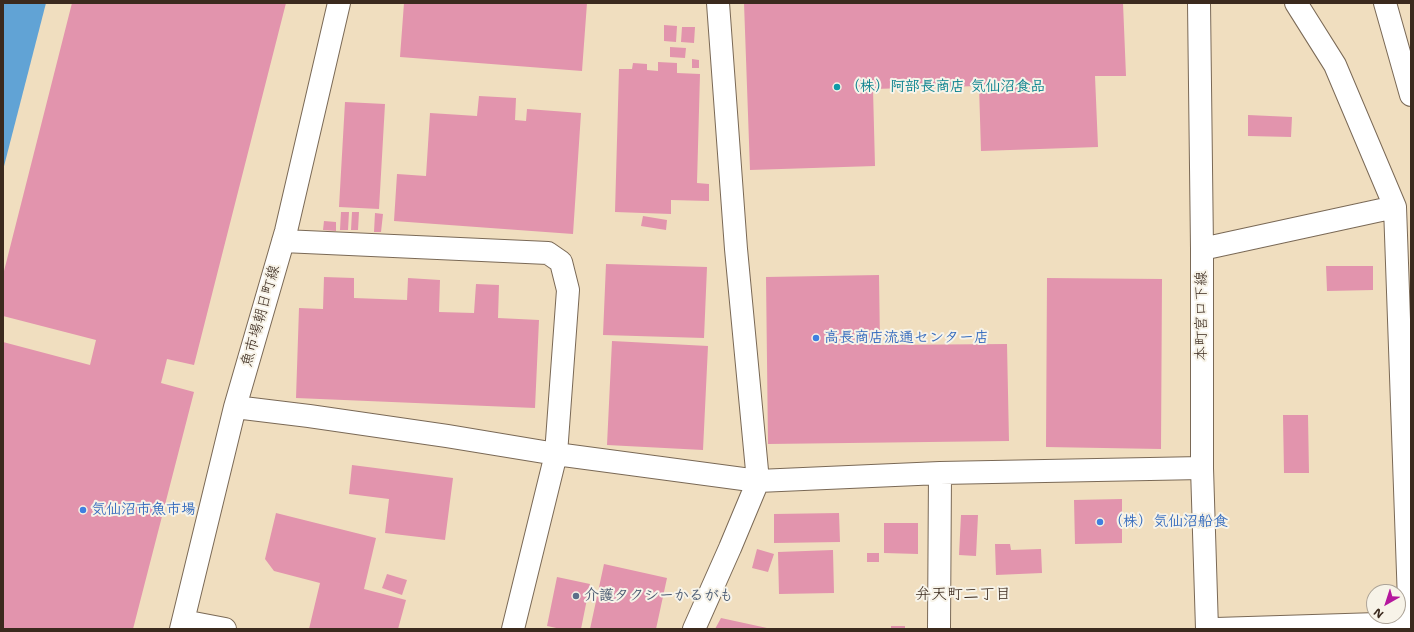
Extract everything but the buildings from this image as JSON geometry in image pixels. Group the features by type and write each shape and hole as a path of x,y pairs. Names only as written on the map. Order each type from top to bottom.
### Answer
{"street":[{"name":"魚市場朝日町線","path":"182,625 235,407 283,241 339,3"},
{"path":"694,629 758,481 736,249 718,3"},
{"name":"本町宮口下線","path":"1199,3 1202,249 1202,468 1206,629"},
{"path":"1216,629 1410,626 1394,207 1335,65 1296,3"},
{"path":"1385,3 1411,95"},
{"path":"1202,249 1394,207"},
{"path":"283,241 548,253 561,262 568,290 556,454 513,629"},
{"path":"235,407 370,424 556,454 758,481 940,473 1202,468"},
{"path":"939,629 940,473"},
{"path":"182,625 225,629"}],"water":[{"path":"3,3 46,3 3,170"}],"place":[{"name":"（株）阿部長商店 気仙沼食品","path":"837,87"},
{"name":"高長商店流通センター店","path":"816,338"},
{"name":"気仙沼市魚市場","path":"83,510"},
{"name":"（株）気仙沼船食","path":"1100,522"},
{"name":"介護タクシーかるがも","path":"576,596"}],"district":[{"name":"弁天町二丁目","path":"963,595"}]}
